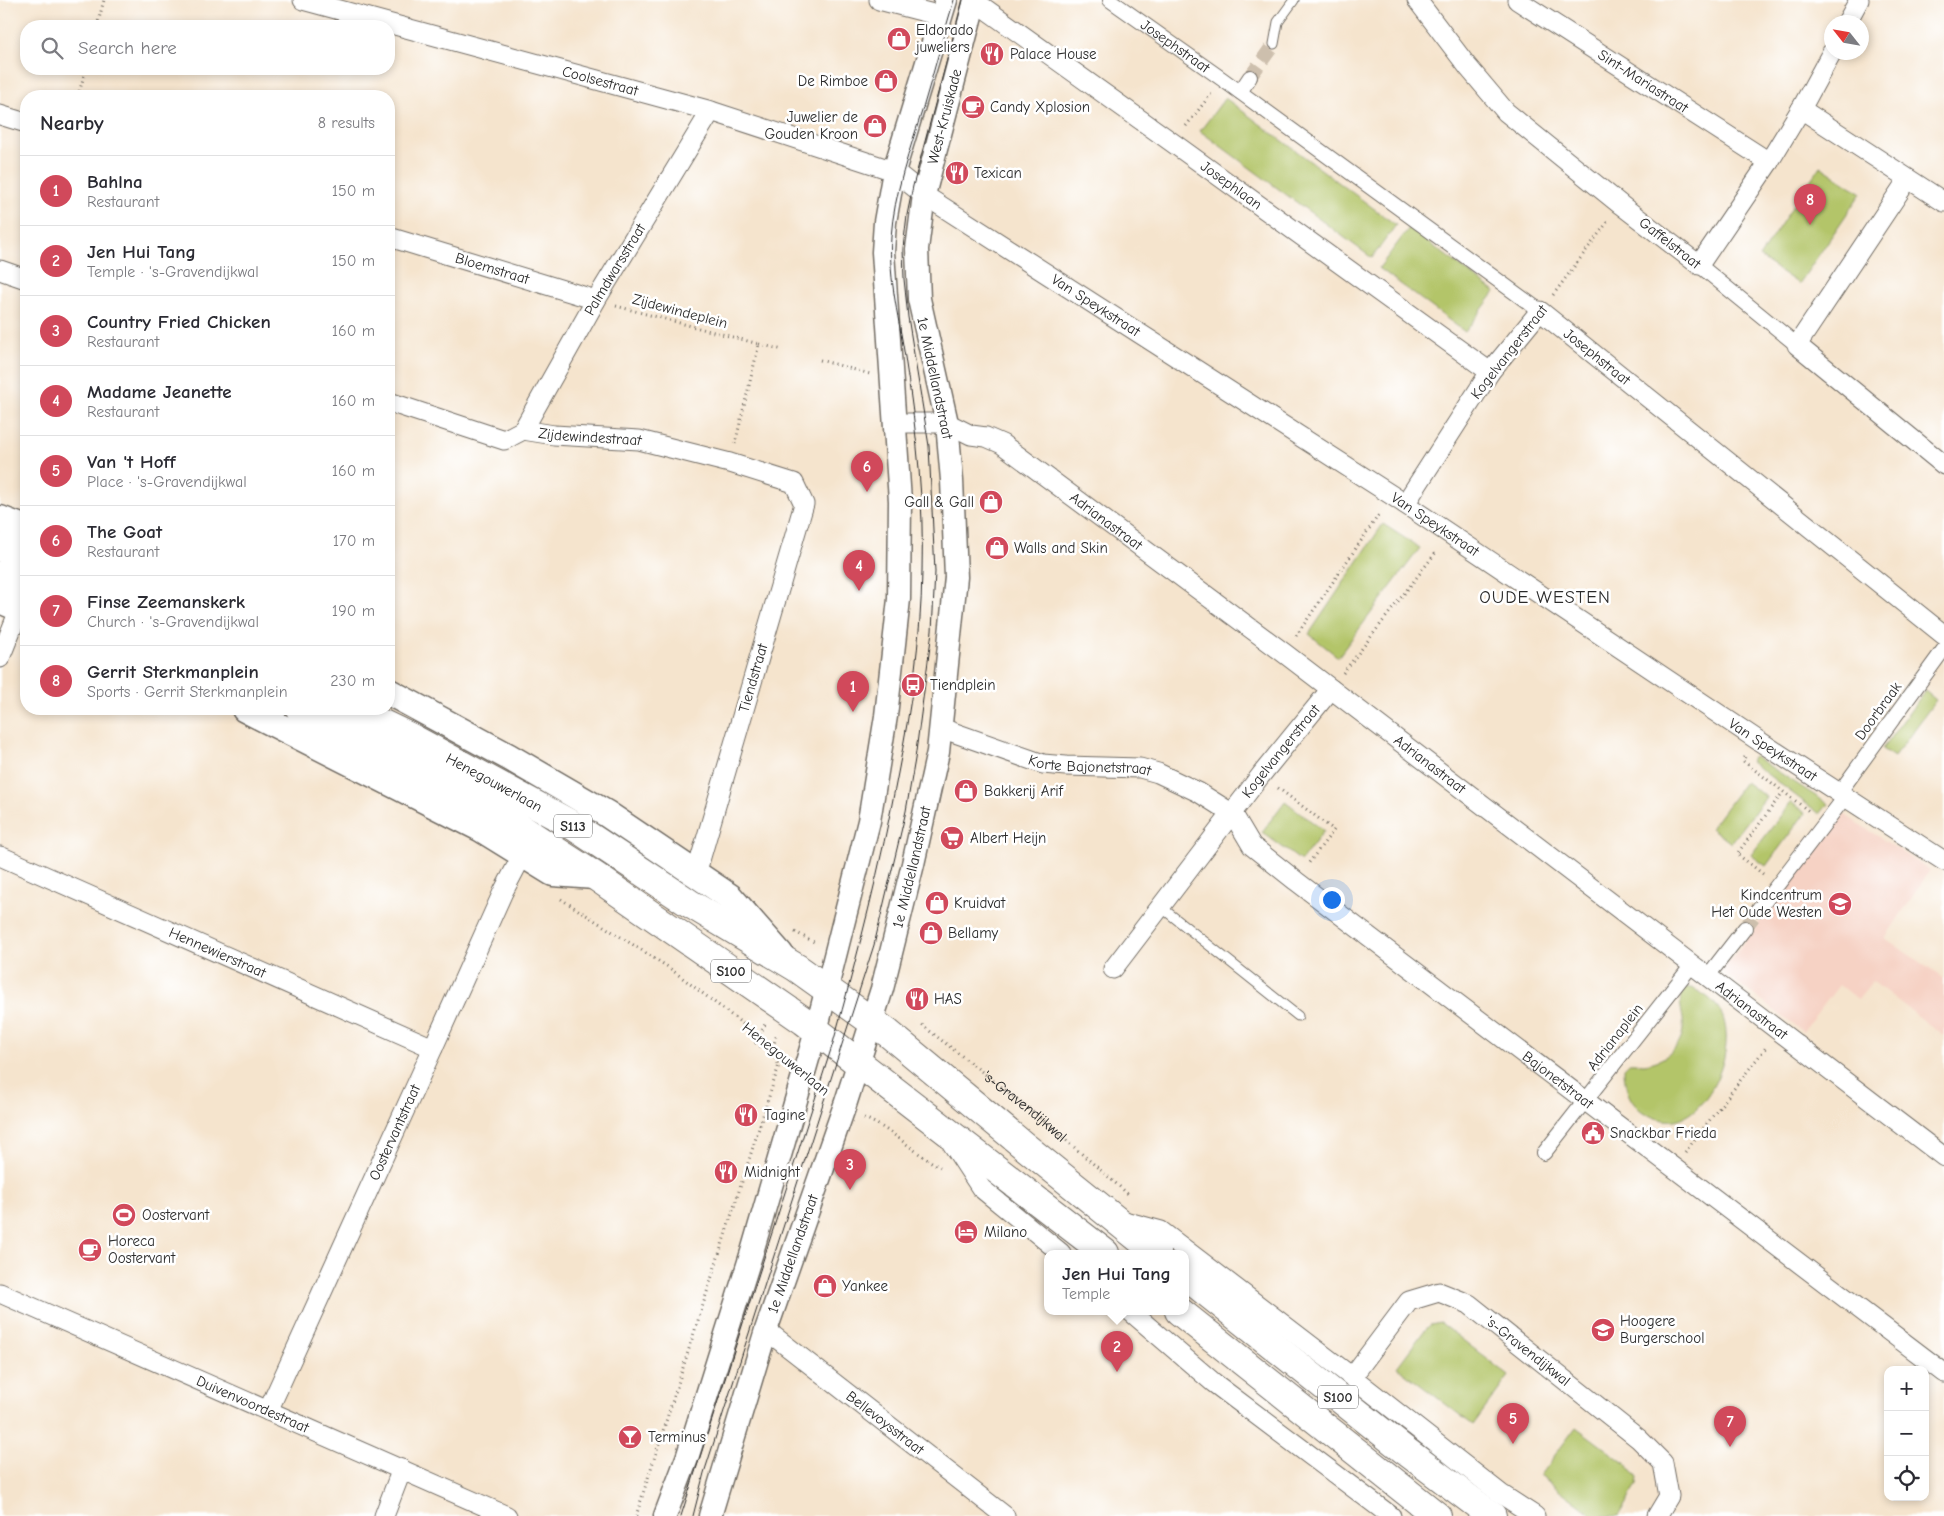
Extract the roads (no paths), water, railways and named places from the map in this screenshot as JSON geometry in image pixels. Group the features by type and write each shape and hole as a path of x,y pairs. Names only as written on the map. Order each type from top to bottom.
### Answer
{"main road":[{"path":"0,519 20,527"},
{"path":"0,547 20,555"},
{"path":"0,575 18,601"},
{"name":"Henegouwerlaan","path":"395,695 509,757 593,806 730,897 784,959"},
{"path":"257,715 480,828 553,873 595,876"},
{"name":"Henegouwerlaan","path":"311,715 508,820 595,876 816,1030"},
{"name":"Henegouwerlaan","path":"364,715 410,737 569,823 688,903 784,959 872,1020"},
{"name":"'s-Gravendijkwal","path":"872,1020 1153,1250"},
{"name":"S100","path":"816,1030 1101,1250"},
{"name":"S100","path":"1189,1278 1403,1449 1492,1516"},
{"name":"S100","path":"1184,1315 1437,1516"}],"street":[{"name":"Coolsestraat","path":"303,0 377,20"},
{"path":"879,0 944,8"},
{"name":"West-Kruiskade","path":"924,195 974,0"},
{"name":"Josephlaan","path":"974,0 1490,372"},
{"name":"Josephstraat","path":"1110,0 1240,92 1540,312 1944,635"},
{"name":"Gaffelstraat","path":"1417,0 1468,67 1506,112 1699,265 1944,465"},
{"name":"Sint-Mariastraat","path":"1517,0 1769,162"},
{"path":"1851,15 1859,0"},
{"name":"West-Kruiskade","path":"895,423 883,252 885,222 894,171 944,8"},
{"name":"Coolsestraat","path":"395,25 711,111 894,171"},
{"path":"1699,265 1769,162 1828,60"},
{"path":"1240,92 1250,77"},
{"path":"1801,109 1944,202"},
{"name":"Palmdwarsstraat","path":"524,430 596,300 711,111"},
{"path":"0,115 20,121"},
{"path":"894,171 924,195"},
{"path":"1797,345 1908,179"},
{"name":"1e Middellandstraat","path":"710,1516 766,1330 854,1111 859,1063 882,989 913,864 941,728 956,577 952,480 947,423 919,299 917,249 924,195"},
{"name":"Van Speykstraat","path":"924,195 1399,500 1756,739 1944,861"},
{"name":"Bloemstraat","path":"395,238 596,300"},
{"path":"0,270 20,277"},
{"name":"Kogelvangerstraat","path":"1399,500 1490,372 1540,312"},
{"name":"Zijdewindestraat","path":"395,404 504,440 524,430 554,435 639,440 730,463 794,483"},
{"path":"665,1516 687,1458 752,1252 816,1030 869,821 886,716 899,599 900,501 895,423"},
{"name":"Adrianastraat","path":"895,423 947,423 971,435 986,437 1002,444 1284,653 1944,1158"},
{"name":"Tiendstraat","path":"696,874 804,504 794,483"},
{"path":"0,658 18,601"},
{"name":"Doorbraak","path":"1759,909 1824,823 1944,649"},
{"name":"Kogelvangerstraat","path":"1113,970 1262,775 1331,689"},
{"name":"Korte Bajonetstraat","path":"941,728 1043,764 1140,768 1158,773 1198,792 1233,814"},
{"name":"Bajonetstraat","path":"1233,814 1252,846 1296,881 1944,1373"},
{"name":"Oostervantstraat","path":"268,1411 503,892 524,854"},
{"name":"Hennewierstraat","path":"0,856 434,1048"},
{"path":"1708,977 1745,928"},
{"name":"Adrianaplein","path":"1544,1153 1692,965"},
{"path":"941,1126 981,1188 1057,1250"},
{"name":"'s-Gravendijkwal","path":"1111,1217 1161,1231 1186,1250"},
{"name":"'s-Gravendijkwal","path":"1189,1252 1501,1494 1535,1516"},
{"name":"'s-Gravendijkwal","path":"1352,1377 1409,1301 1439,1292 1469,1304 1639,1439 1663,1463 1669,1496 1657,1516"},
{"name":"Duivenvoordestraat","path":"0,1293 507,1516"},
{"path":"1135,1315 1214,1383 1391,1516"},
{"name":"Bellevoysstraat","path":"766,1330 1004,1516"},
{"path":"384,1516 402,1470"}],"lane":[{"path":"1274,44 1278,22 1294,0"},
{"path":"1161,907 1298,1016"}],"tunnel":[{"path":"1250,77 1274,44"},
{"path":"1745,928 1759,909"}],"tram line":[{"path":"681,1516 833,1043 877,875 903,748 920,623 922,520 913,416 891,269 891,237 895,204 903,172 954,0"},
{"path":"693,1516 704,1473 874,945 906,811 932,631 935,572 929,446 908,317 903,248 913,186 963,0"}],"place":[{"name":"Eldorado juweliers","path":"899,39"},
{"name":"Palace House","path":"992,54"},
{"name":"De Rimboe","path":"886,81"},
{"name":"Candy Xplosion","path":"973,107"},
{"name":"Juwelier de Gouden Kroon","path":"875,126"},
{"name":"Texican","path":"957,173"},
{"name":"Gerrit Sterkmanplein","path":"1810,225"},
{"name":"The Goat","path":"867,492"},
{"name":"Gall & Gall","path":"991,502"},
{"name":"Walls and Skin","path":"997,548"},
{"name":"Madame Jeanette","path":"859,591"},
{"name":"Tiendplein","path":"913,685"},
{"name":"Bahlna","path":"853,712"},
{"name":"Bakkerij Arif","path":"966,791"},
{"name":"Albert Heijn","path":"952,838"},
{"name":"Kruidvat","path":"937,903"},
{"name":"Kindcentrum Het Oude Westen","path":"1840,904"},
{"name":"Bellamy","path":"931,933"},
{"name":"HAS","path":"917,999"},
{"name":"Tagine","path":"746,1115"},
{"name":"Snackbar Frieda","path":"1593,1133"},
{"name":"Midnight","path":"726,1172"},
{"name":"Country Fried Chicken","path":"850,1190"},
{"name":"Oostervant","path":"124,1215"},
{"name":"Milano","path":"966,1232"},
{"name":"Horeca Oostervant","path":"90,1250"},
{"name":"Yankee","path":"825,1286"},
{"name":"Hoogere Burgerschool","path":"1603,1330"},
{"name":"Jen Hui Tang","path":"1117,1372"},
{"name":"Terminus","path":"630,1437"},
{"name":"Van 't Hoff","path":"1513,1444"},
{"name":"Finse Zeemanskerk","path":"1730,1447"}],"district":[{"name":"OUDE WESTEN","path":"1545,597"}]}
